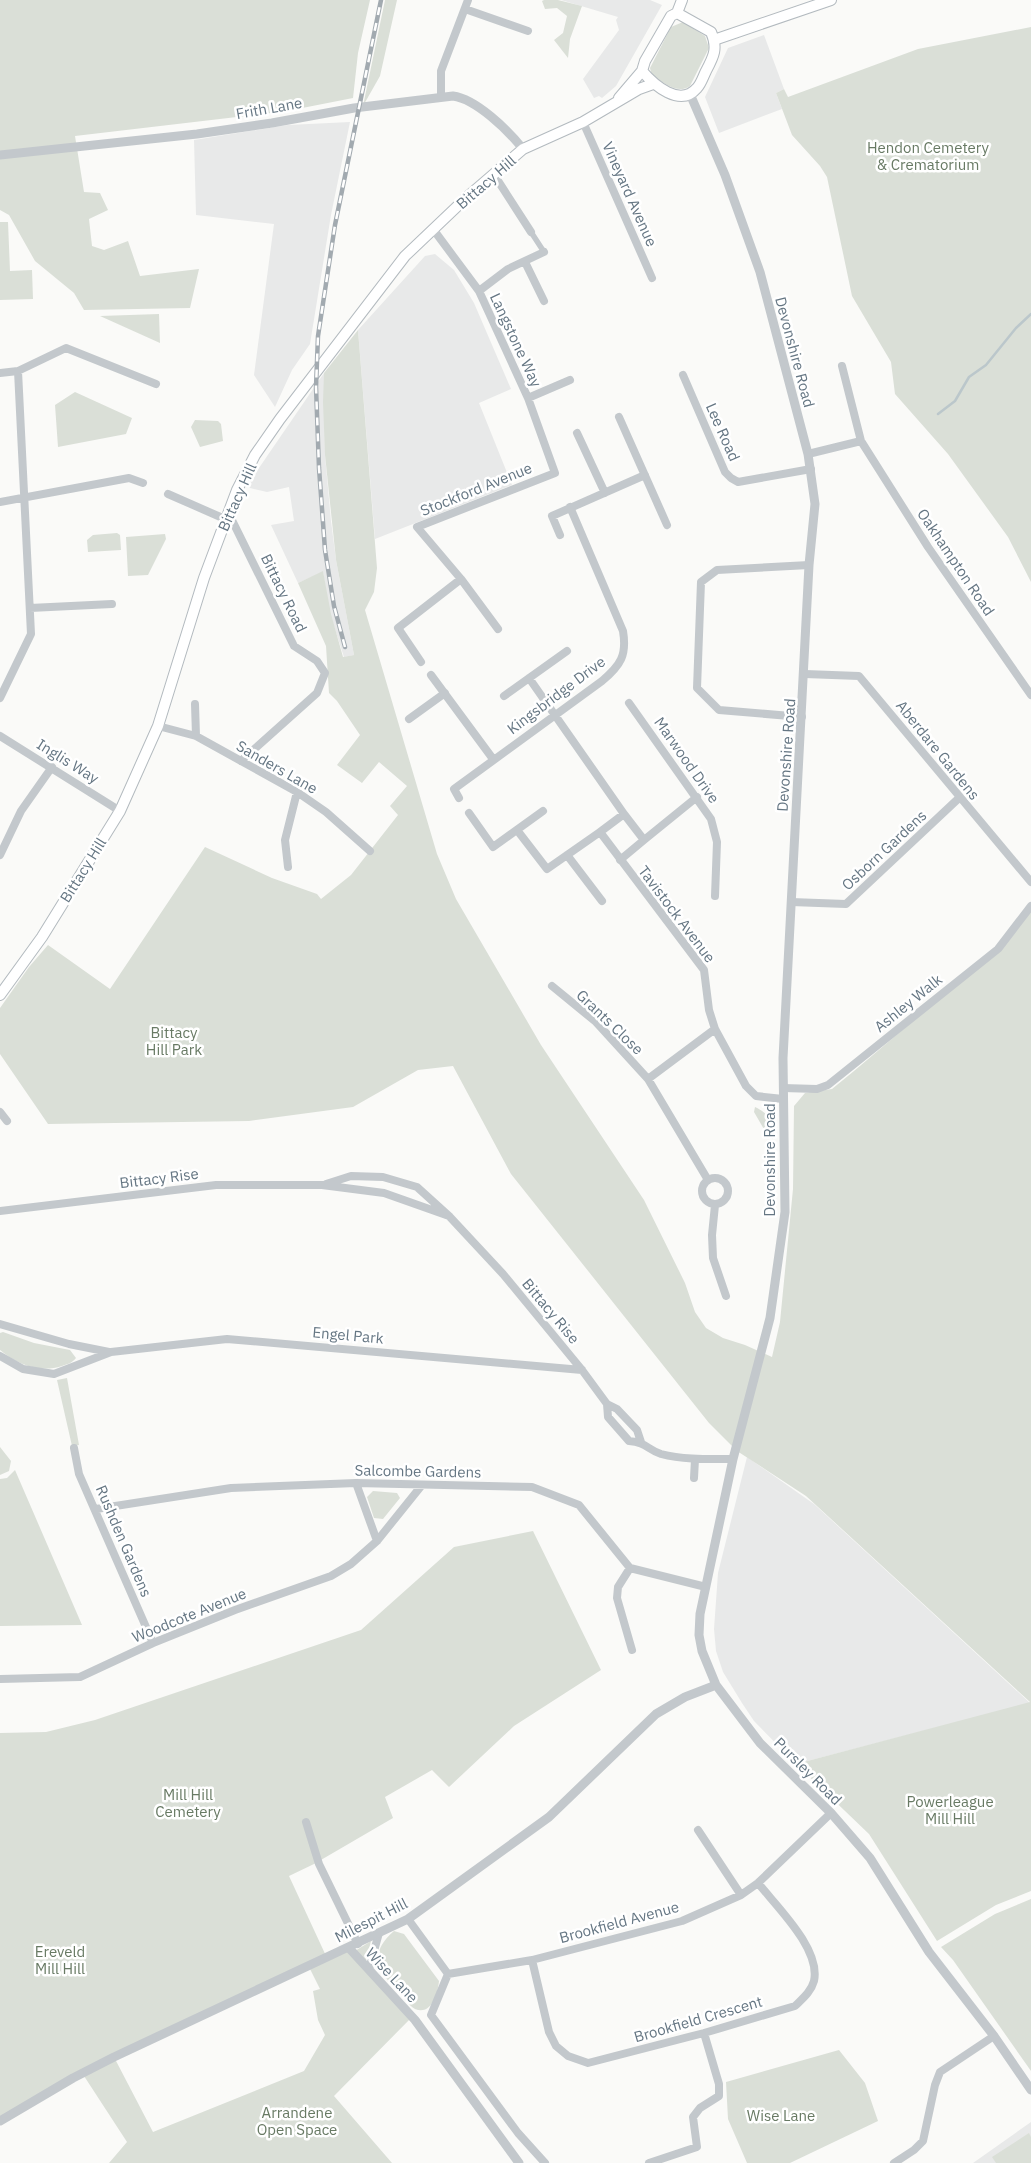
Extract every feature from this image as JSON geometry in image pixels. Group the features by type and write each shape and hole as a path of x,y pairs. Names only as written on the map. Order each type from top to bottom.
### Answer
{"main road":[{"path":"677,13 702,25 711,32 714,40 714,56 698,88 690,94 675,95 653,84 642,71 645,61 667,20 677,13 682,0"},
{"path":"714,40 832,0"},
{"name":"Bittacy Hill","path":"614,105 642,71"},
{"name":"Bittacy Hill","path":"0,995 42,937 120,811 158,726 204,578 227,515 252,461 280,420 405,256 493,173 516,157 523,149 583,122 640,89 653,84"}],"street":[{"path":"441,97 440,70 468,0"},
{"path":"464,9 528,31"},
{"name":"Devonshire Road","path":"690,94 724,175 760,272 808,454 815,504 809,565 805,674 791,902 783,1099 785,1212 770,1318 741,1433"},
{"name":"Frith Lane","path":"0,155 197,134 362,107 441,97 464,97 476,104 523,149"},
{"name":"Vineyard Avenue","path":"583,122 652,278"},
{"path":"479,291 508,269 544,252 493,173"},
{"name":"Langstone Way","path":"433,229 479,291 528,398 555,473"},
{"path":"526,262 544,301"},
{"path":"0,373 18,372 66,348 156,384"},
{"name":"Oakhampton Road","path":"842,366 861,441 928,547 1031,696"},
{"path":"0,698 31,634 18,372"},
{"name":"Lee Road","path":"683,375 725,472 731,478 738,482 811,469"},
{"path":"528,398 570,380"},
{"path":"619,417 667,526"},
{"path":"577,433 605,493"},
{"path":"808,454 861,441"},
{"name":"Stockford Avenue","path":"498,629 461,579 417,528 555,473"},
{"path":"560,534 552,516 645,476"},
{"path":"0,502 129,478 143,483"},
{"path":"168,494 227,515"},
{"name":"Kingsbridge Drive","path":"459,798 454,789 613,672 621,660 625,646 623,631 570,508"},
{"name":"Bittacy Road","path":"227,515 294,646 317,661 325,673 317,693 241,761"},
{"path":"802,717 719,710 697,688 701,582 717,570 809,565"},
{"path":"421,662 398,628 461,579"},
{"path":"30,608 112,604"},
{"path":"504,696 567,651"},
{"name":"Aberdare Gardens","path":"805,674 859,676 1031,882"},
{"path":"431,675 494,759"},
{"path":"529,678 644,840"},
{"path":"408,719 444,694"},
{"name":"Marwood Drive","path":"629,703 711,819 717,842 715,896"},
{"path":"195,704 196,736"},
{"name":"Sanders Lane","path":"158,726 196,736 298,792 326,812 370,852"},
{"name":"Inglis Way","path":"0,736 120,811"},
{"path":"0,855 20,811 52,767"},
{"path":"288,867 285,840 298,792"},
{"path":"620,860 697,797"},
{"name":"Osborn Gardens","path":"791,902 846,904 959,798"},
{"path":"469,813 493,847 543,811"},
{"path":"517,830 546,869 624,814"},
{"name":"Tavistock Avenue","path":"600,832 704,970 709,1010 715,1029 751,1092 768,1099 783,1099"},
{"path":"567,855 602,901"},
{"name":"Ashley Walk","path":"784,1088 817,1089 828,1085 998,948 1031,906"},
{"name":"Grants Close","path":"552,986 596,1022 648,1079 708,1180"},
{"path":"648,1079 715,1029"},
{"path":"0,1112 7,1121"},
{"name":"Bittacy Rise","path":"322,1185 351,1176 383,1177 417,1188 449,1216 503,1274 582,1370 607,1404 617,1408 637,1430 641,1442"},
{"path":"720,1178 728,1187 726,1200 715,1204 706,1201 702,1195 703,1185 708,1180 720,1178"},
{"name":"Bittacy Rise","path":"0,1211 216,1184 322,1185 384,1193 449,1216"},
{"path":"715,1204 712,1235 713,1258 726,1296"},
{"name":"Engel Park","path":"0,1324 69,1344 111,1352"},
{"name":"Engel Park","path":"0,1356 23,1369 54,1374 111,1352 228,1339 582,1370"},
{"name":"Bittacy Rise","path":"607,1404 608,1417 623,1437 629,1441 641,1442 660,1453 695,1459 733,1459"},
{"name":"Pursley Road","path":"741,1433 733,1459 698,1634 702,1651 716,1685 760,1743 831,1813 870,1858 929,1952 994,2036 1031,2090"},
{"name":"Rushden Gardens","path":"74,1448 79,1474 96,1509 153,1643"},
{"path":"694,1478 695,1459"},
{"path":"356,1483 377,1541"},
{"name":"Salcombe Gardens","path":"96,1509 231,1488 356,1483 532,1486 579,1505 630,1568"},
{"name":"Woodcote Avenue","path":"0,1680 80,1677 153,1643 235,1610 331,1576 351,1564 377,1541 422,1485"},
{"path":"632,1650 617,1598 618,1587 630,1568 706,1587"},
{"name":"Milespit Hill","path":"0,2121 106,2062 408,1919 549,1817 656,1714 685,1697 716,1685"},
{"name":"Brookfield Avenue","path":"448,1974 532,1960 682,1921 741,1895 758,1883 831,1813"},
{"path":"306,1822 320,1864 358,1944"},
{"path":"698,1830 741,1895"},
{"name":"Brookfield Crescent","path":"532,1960 549,2032 556,2046 568,2056 588,2063 704,2033 795,2006 806,1995 814,1982 814,1962 807,1945 758,1883"},
{"path":"408,1919 448,1974"},
{"path":"369,1969 379,1933"},
{"name":"Wise Lane","path":"349,1948 415,2020 519,2163"},
{"name":"Wise Lane","path":"431,2015 448,1974"},
{"name":"Wise Lane","path":"415,2020 431,2015"},
{"name":"Wise Lane","path":"431,2015 518,2134 545,2163"},
{"path":"650,2163 697,2147 694,2117 700,2108 719,2096 719,2084 704,2033"},
{"path":"894,2163 914,2150 923,2140 934,2085 940,2072 994,2036"}],"shaded area":[{"path":"561,0 650,0 662,5 616,86 602,98 599,96 594,98 583,79 619,30 616,20 618,17"},
{"path":"764,35 784,89 776,93 782,109 719,133 705,97 728,48"},
{"path":"350,122 331,215 310,344 292,370 275,407 254,375 274,224 196,215 194,140 288,125"},
{"path":"435,254 454,270 474,303 511,389 479,403 512,485 375,539 358,330 425,256"},
{"path":"324,373 325,455 331,521 336,560 354,655 344,657 330,614 323,572 298,583 271,525 294,521 289,487 267,492 246,487"},
{"path":"747,1457 814,1504 1030,1703 796,1764 754,1721 723,1672 716,1651 714,1629 718,1573"},
{"path":"1031,2122 1031,2163 973,2163"}],"green space":[{"path":"0,0 370,0 358,53 353,98 287,111 75,136 84,192 100,193 108,210 89,219 92,246 104,250 128,241 140,276 199,269 190,308 84,310 74,293 35,261 9,215 0,210"},
{"path":"385,0 397,0 380,76 363,106"},
{"path":"558,0 582,6 570,39 568,58 554,40 563,33 567,16 557,8 545,9 542,1"},
{"path":"683,22 705,36 709,48 690,86 680,89 671,87 652,76 650,68 671,27"},
{"name":"Hendon Cemetery & Crematorium","path":"1031,27 1031,582 1008,537 948,454 895,394 891,362 852,296 827,177 820,166 792,135 776,93 784,89 788,97 918,49"},
{"path":"0,222 8,222 10,271 32,270 33,299 0,300"},
{"path":"159,314 160,343 100,316"},
{"path":"358,330 377,568 374,592 365,610 437,854 456,899 541,1045 644,1200 685,1283 695,1312 706,1328 723,1338 772,1357 780,1322 793,1189 794,1106 805,1093 832,1089 854,1071 998,949 1031,911 1031,1891 996,1905 937,1941 869,1834 796,1764 1030,1702 806,1496 737,1451 709,1423 511,1174 453,1066 418,1070 353,1107 249,1121 48,1124 0,1054 0,1008 29,967 48,945 110,989 205,847 272,878 317,894 321,899 351,875 398,815 390,806 407,786 379,762 362,783 337,765 360,735 337,701 329,693 326,646 298,583 323,571 331,614 343,657 354,655 336,560 325,455 323,402 324,373"},
{"path":"75,392 132,418 126,434 58,447 55,405"},
{"path":"195,420 218,421 221,424 223,441 200,447 191,427"},
{"path":"117,533 120,535 121,550 88,552 87,540 93,535"},
{"path":"165,534 166,539 148,575 128,576 126,537"},
{"path":"755,1107 765,1113 770,1119 773,1139 768,1136 754,1112"},
{"path":"3,1332 34,1343 70,1350 76,1358 68,1364 46,1369 22,1364 0,1350 0,1333"},
{"path":"67,1378 79,1445 72,1446 57,1380"},
{"path":"0,1447 11,1461 9,1471 0,1475"},
{"path":"15,1470 82,1625 0,1626 0,1479 7,1478"},
{"path":"373,1491 397,1493 400,1498 383,1519 374,1518 367,1497"},
{"name":"Mill Hill Cemetery","path":"533,1531 601,1670 514,1726 449,1787 432,1770 385,1797 393,1818 314,1864 289,1876 327,1958 348,1948 412,2017 334,2096 392,2163 109,2163 127,2142 84,2076 115,2059 153,2132 304,2071 325,2035 318,2020 313,1991 320,1989 309,1967 114,2057 0,2121 0,1733 46,1732 95,1720 361,1630 454,1547"},
{"path":"1031,1899 1031,2071 953,1960 941,1947 995,1914"},
{"path":"394,1931 404,1934 439,1981 433,2002 426,2009 415,2009 411,2006 386,1978 379,1963 378,1955 381,1947"},
{"path":"371,1941 366,1961 355,1951"},
{"name":"Wise Lane","path":"839,2050 865,2083 878,2121 790,2163 747,2163 728,2119 726,2082"},
{"path":"1029,2133 1031,2137 1031,2163 996,2163 992,2157"}],"waterway":[{"path":"938,414 955,401 969,377 986,365 1016,328 1031,314"}],"railway":[{"path":"345,647 334,606 325,550 316,387 318,336 335,225 381,0"}],"park label":[{"name":"Bittacy Hill Park","path":"174,1040"},
{"name":"Powerleague Mill Hill","path":"950,1810"},
{"name":"Ereveld Mill Hill","path":"60,1960"},
{"name":"Arrandene Open Space","path":"297,2120"}]}
